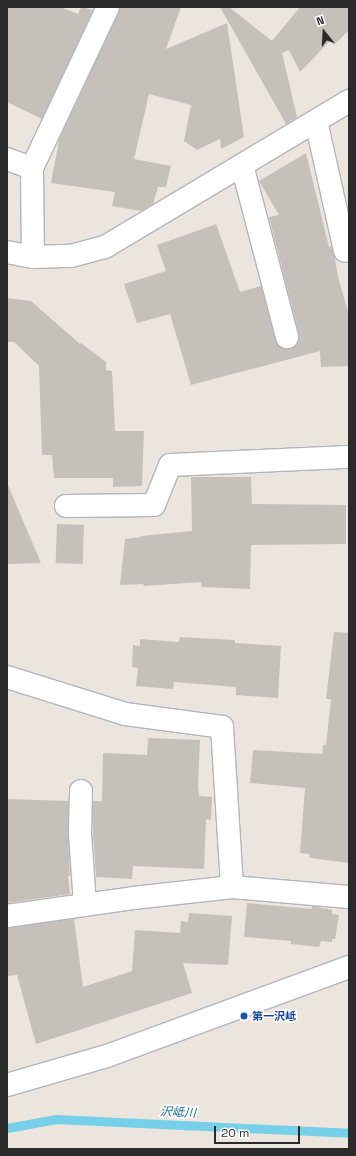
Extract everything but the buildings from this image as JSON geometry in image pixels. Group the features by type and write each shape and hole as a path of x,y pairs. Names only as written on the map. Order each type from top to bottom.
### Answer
{"street":[{"path":"33,257 32,168 108,7"},
{"path":"7,252 33,257 71,256 105,247 349,101"},
{"path":"316,121 344,251"},
{"path":"7,159 32,168"},
{"path":"242,165 287,337"},
{"path":"66,506 154,505 170,465 349,457"},
{"path":"7,677 125,714 222,727 232,887"},
{"path":"81,791 80,833 85,905"},
{"path":"7,916 232,887 349,897"},
{"path":"7,1085 106,1056 349,967"}],"waterway":[{"name":"沢岻川","path":"7,1128 56,1119 349,1133"}],"place":[{"name":"第一沢岻","path":"244,1016"}]}
